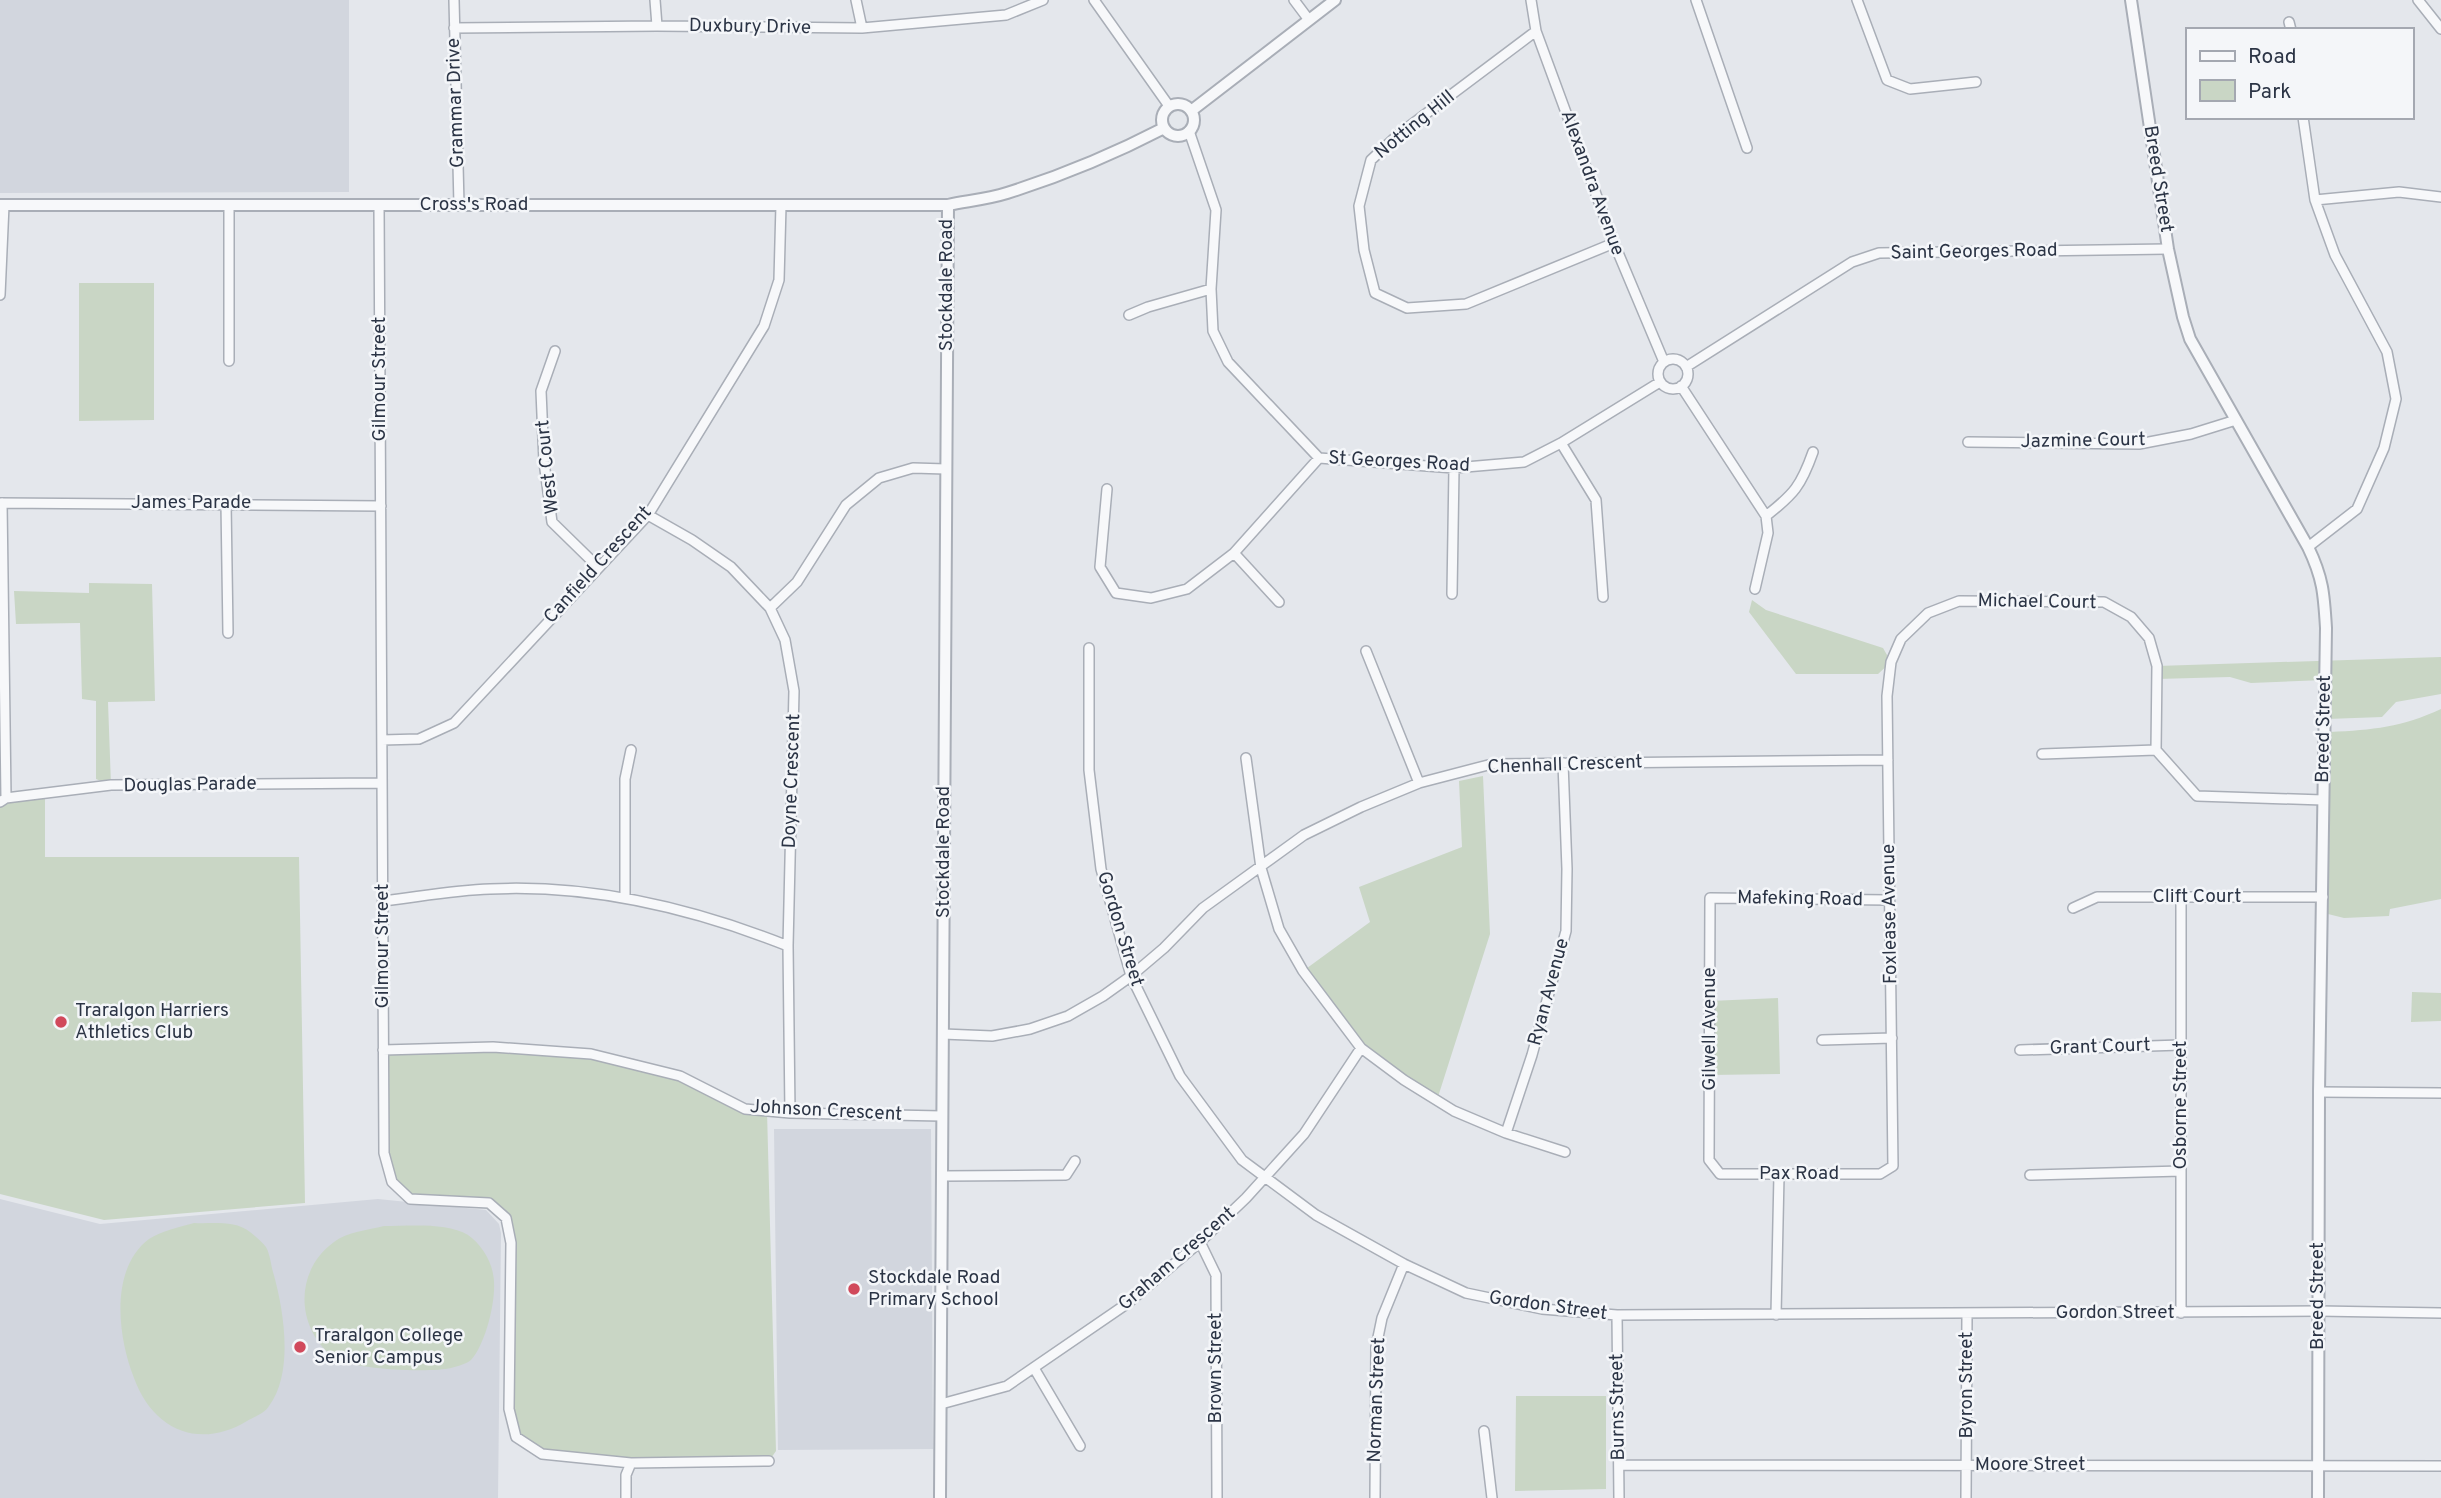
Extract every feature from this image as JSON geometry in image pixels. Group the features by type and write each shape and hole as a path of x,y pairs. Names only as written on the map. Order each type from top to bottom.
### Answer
{"street":[{"name":"Grammar Drive","path":"454,0 458,205"},
{"path":"655,0 657,26"},
{"path":"856,0 862,28"},
{"name":"Duxbury Drive","path":"454,28 862,28 1006,15 1043,0"},
{"path":"1094,0 1169,106"},
{"path":"1294,0 1309,20"},
{"path":"1191,111 1335,0"},
{"name":"Alexandra Avenue","path":"1531,0 1536,31 1614,243 1664,362"},
{"path":"1696,0 1748,148"},
{"path":"1857,0 1887,80 1910,89 1976,82"},
{"name":"Breed Street","path":"2131,0 2168,249 2190,339 2308,547 2320,572 2324,593 2326,628 2319,1092 2318,1498"},
{"path":"2418,0 2441,29"},
{"name":"Notting Hill","path":"1536,31 1399,134 1371,160 1359,206 1364,250 1374,293 1407,308 1466,304 1614,243"},
{"path":"1181,104 1191,111 1194,122 1189,131 1177,135 1164,128 1162,116 1169,106 1181,104"},
{"path":"2303,119 2315,201 2335,255 2387,352 2396,399 2384,448 2357,509 2308,547"},
{"name":"Cross's Road","path":"2,205 948,205 1004,193 1061,173 1121,150 1164,128"},
{"name":"St Georges Road","path":"1189,131 1216,210 1211,289 1213,331 1228,362 1319,458 1454,468 1524,462 1561,443 1660,382"},
{"path":"2315,201 2399,192 2441,197"},
{"path":"0,295 2,205"},
{"name":"Gilmour Street","path":"379,205 384,1153 392,1182 410,1199 489,1203 506,1218 511,1243 509,1409 516,1437 542,1454 631,1463 769,1461"},
{"name":"Canfield Crescent","path":"382,740 419,739 453,723 648,515 764,326 779,280 781,205"},
{"name":"Stockdale Road","path":"940,1498 948,205"},
{"path":"229,206 229,361"},
{"name":"Saint Georges Road","path":"1686,367 1852,262 1879,253 2168,249"},
{"path":"1129,315 1211,289"},
{"name":"West Court","path":"555,351 541,391 544,462 552,522 598,566"},
{"path":"1674,359 1686,367 1687,378 1681,386 1667,387 1660,382 1658,371 1664,362 1674,359"},
{"path":"1681,386 1766,516 1768,533 1755,589"},
{"name":"Jazmine Court","path":"1968,442 2139,444 2191,434 2236,421"},
{"path":"1561,443 1596,500 1603,597"},
{"path":"1766,516 1786,500 1803,480 1813,452"},
{"path":"1107,489 1100,567 1116,593 1151,598 1187,589 1234,553 1319,458"},
{"path":"770,608 797,582 846,505 871,485 880,478 913,468 946,469"},
{"path":"1452,594 1454,468"},
{"path":"1,503 3,800"},
{"name":"James Parade","path":"1,503 381,506"},
{"path":"226,503 228,633"},
{"name":"Doyne Crescent","path":"648,515 692,540 731,567 770,608 785,640 794,691 788,946 790,1112"},
{"path":"1234,553 1279,602"},
{"name":"Michael Court","path":"1891,662 1901,639 1928,613 1959,601 2104,602 2131,617 2149,638 2157,666 2156,750"},
{"name":"Gordon Street","path":"1089,649 1088,770 1099,857 1130,976 1180,1076 1242,1160 1316,1215 1404,1264 1466,1293 1542,1308 1617,1315 2318,1311 2441,1313"},
{"path":"1366,651 1419,783"},
{"name":"Foxlease Avenue","path":"1891,662 1887,696 1892,1166"},
{"path":"625,897 625,779 631,750"},
{"path":"2042,754 2156,750 2197,796 2323,800"},
{"path":"1246,758 1261,868 1279,929 1303,971 1361,1048 1404,1080 1454,1111 1506,1133 1565,1152"},
{"name":"Chenhall Crescent","path":"943,1034 992,1036 1030,1029 1068,1016 1103,996 1130,976 1164,948 1203,908 1304,835 1419,783 1492,764 1888,760"},
{"name":"Ryan Avenue","path":"1506,1133 1532,1055 1566,931 1567,869 1563,763"},
{"name":"Douglas Parade","path":"3,800 111,786 382,783"},
{"path":"383,901 490,888 578,890 674,907 788,946"},
{"name":"Clift Court","path":"2073,908 2097,897 2323,897"},
{"name":"Osborne Street","path":"2181,1313 2182,897"},
{"name":"Mafeking Road","path":"1710,898 1889,900"},
{"name":"Gilwell Avenue","path":"1709,1160 1710,898"},
{"path":"1822,1040 1892,1038"},
{"name":"Grant Court","path":"2020,1050 2181,1045"},
{"name":"Johnson Crescent","path":"383,1050 492,1047 591,1054 680,1076 745,1109 942,1116"},
{"name":"Graham Crescent","path":"941,1404 1007,1386 1128,1303 1200,1242 1246,1198 1304,1134 1361,1048"},
{"path":"2319,1092 2441,1093"},
{"name":"Pax Road","path":"1709,1160 1720,1174 1880,1174 1892,1166"},
{"path":"943,1176 1066,1175 1075,1161"},
{"path":"2031,1175 2181,1171"},
{"path":"1776,1315 1779,1175"},
{"name":"Brown Street","path":"1200,1242 1216,1275 1217,1498"},
{"name":"Norman Street","path":"1375,1498 1376,1347 1382,1318 1404,1264"},
{"name":"Byron Street","path":"1966,1498 1967,1314"},
{"name":"Burns Street","path":"1617,1315 1619,1498"},
{"path":"1034,1368 1080,1446"},
{"path":"1484,1432 1492,1498"},
{"path":"626,1498 626,1475 631,1463"},
{"name":"Moore Street","path":"1620,1465 2441,1466"}],"shaded area":[{"path":"0,0 349,0 349,192 0,193"},
{"name":"Stockdale Road Primary School","path":"774,1129 931,1129 933,1449 778,1450"},
{"name":"Traralgon College Senior Campus","path":"0,1199 100,1224 378,1199 486,1210 499,1224 501,1233 498,1498 0,1498"}],"green space":[{"path":"79,283 154,283 154,420 79,421"},
{"path":"89,583 152,584 155,701 108,702 111,785 96,779 96,701 82,699 80,623 16,624 14,591 89,593"},
{"path":"1752,600 1766,610 1883,648 1891,662 1878,674 1796,674 1749,612"},
{"path":"2441,657 2441,694 2396,702 2382,717 2327,719 2324,680 2251,683 2230,677 2157,679 2157,666"},
{"path":"2441,709 2441,899 2390,909 2389,916 2344,918 2328,914 2330,732 2387,726"},
{"path":"1483,776 1490,934 1437,1100 1361,1048 1303,971 1370,922 1359,887 1462,847 1459,781"},
{"path":"45,793 45,857 299,857 305,1203 104,1220 0,1194 0,802"},
{"path":"2412,992 2441,993 2441,1021 2411,1022"},
{"path":"1778,998 1780,1074 1710,1075 1710,1001"},
{"path":"493,1047 591,1054 680,1076 745,1109 767,1111 776,1451 769,1461 642,1461 542,1454 516,1437 509,1409 511,1243 507,1222 493,1207 480,1202 433,1201 404,1194 393,1183 385,1157 383,1050"},
{"path":"194,1223 238,1226 250,1232 264,1245 277,1287 283,1322 282,1376 269,1406 262,1413 229,1430 212,1434 195,1434 180,1430 153,1411 142,1396 128,1362 121,1324 122,1286 136,1252 154,1236"},
{"path":"384,1226 449,1228 468,1235 484,1252 493,1274 494,1294 486,1331 471,1360 462,1365 441,1369 371,1367 341,1361 320,1344 306,1314 306,1282 312,1267 321,1254 339,1239"},
{"path":"1516,1396 1606,1396 1606,1489 1515,1491"}],"place":[{"name":"Traralgon Harriers Athletics Club","path":"61,1022"},
{"name":"Stockdale Road Primary School","path":"854,1289"},
{"name":"Traralgon College Senior Campus","path":"300,1347"}]}
